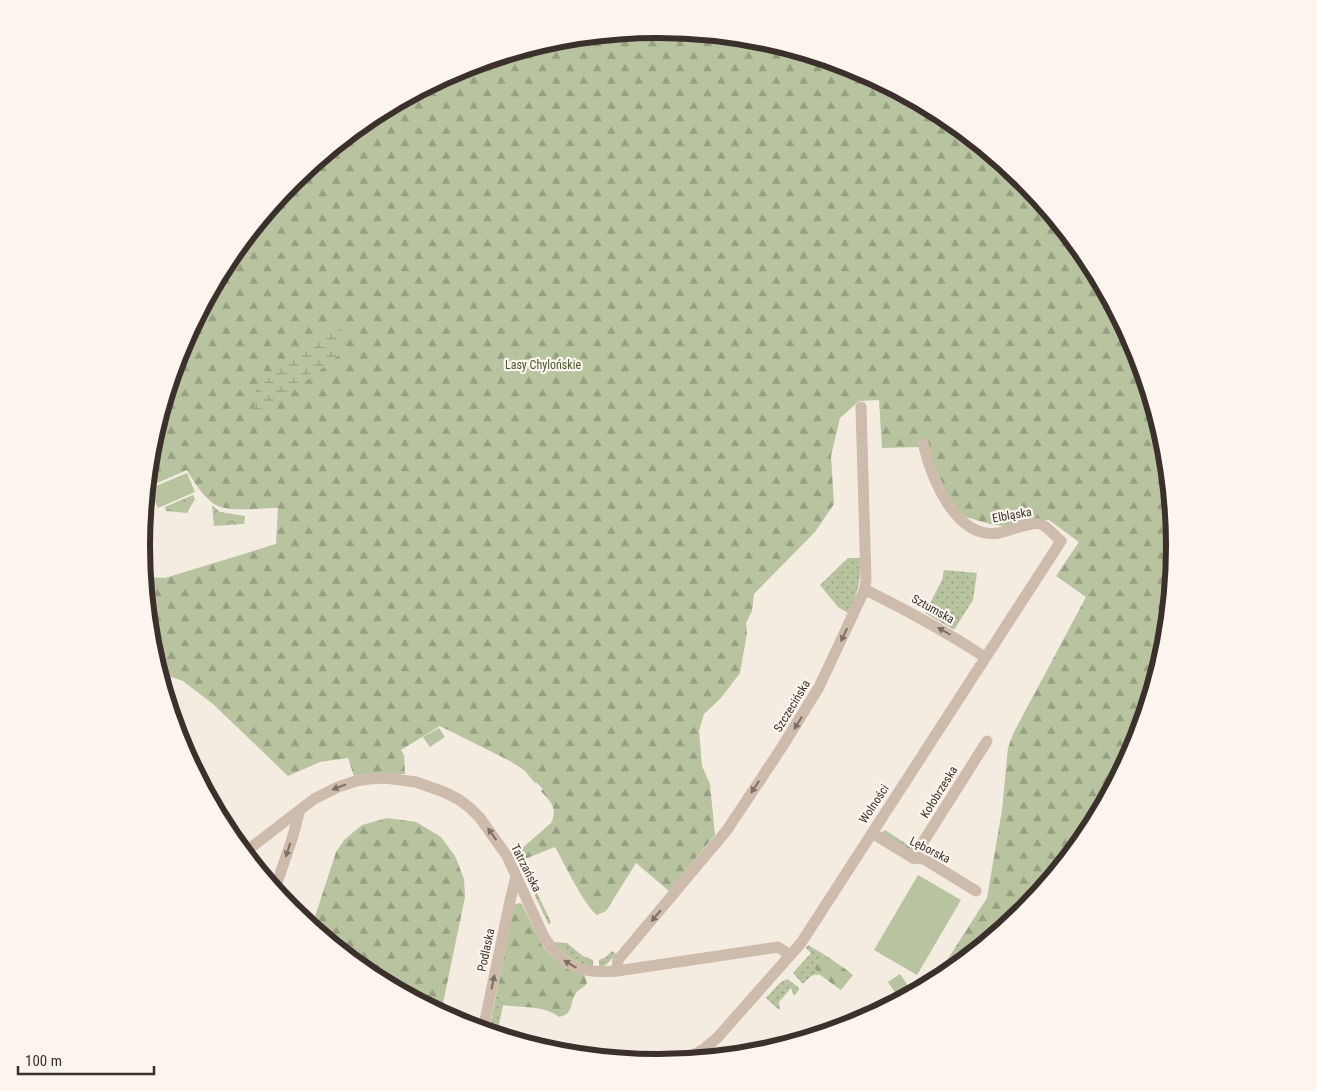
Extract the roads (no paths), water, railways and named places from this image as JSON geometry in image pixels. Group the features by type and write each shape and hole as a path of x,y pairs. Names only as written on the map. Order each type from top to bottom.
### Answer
{"street":[{"name":"Szczecińska","path":"617,971 618,960 726,830 789,736 820,687 864,591 866,580 861,408"},
{"name":"Elbląska","path":"923,444 930,468 951,509 972,528 987,533 998,533 1036,523 1044,526 1061,541"},
{"name":"Wolności","path":"700,1051 718,1037 801,943 1061,541"},
{"name":"Sztumska","path":"864,591 870,592 950,634 985,658"},
{"name":"Kołobrzeska","path":"913,858 988,742"},
{"name":"Tatrzańska","path":"250,848 314,799 326,792 346,784 370,779 386,778 408,781 444,792 458,799 474,811 504,852 544,937 560,957 576,967 594,972 617,971 778,947 790,955"},
{"path":"278,881 299,811"},
{"name":"Lęborska","path":"872,833 913,858 924,859 976,891"},
{"name":"Podlaska","path":"484,1023 516,876"}],"park label":[{"name":"Lasy Chylońskie","path":"543,365"}]}
